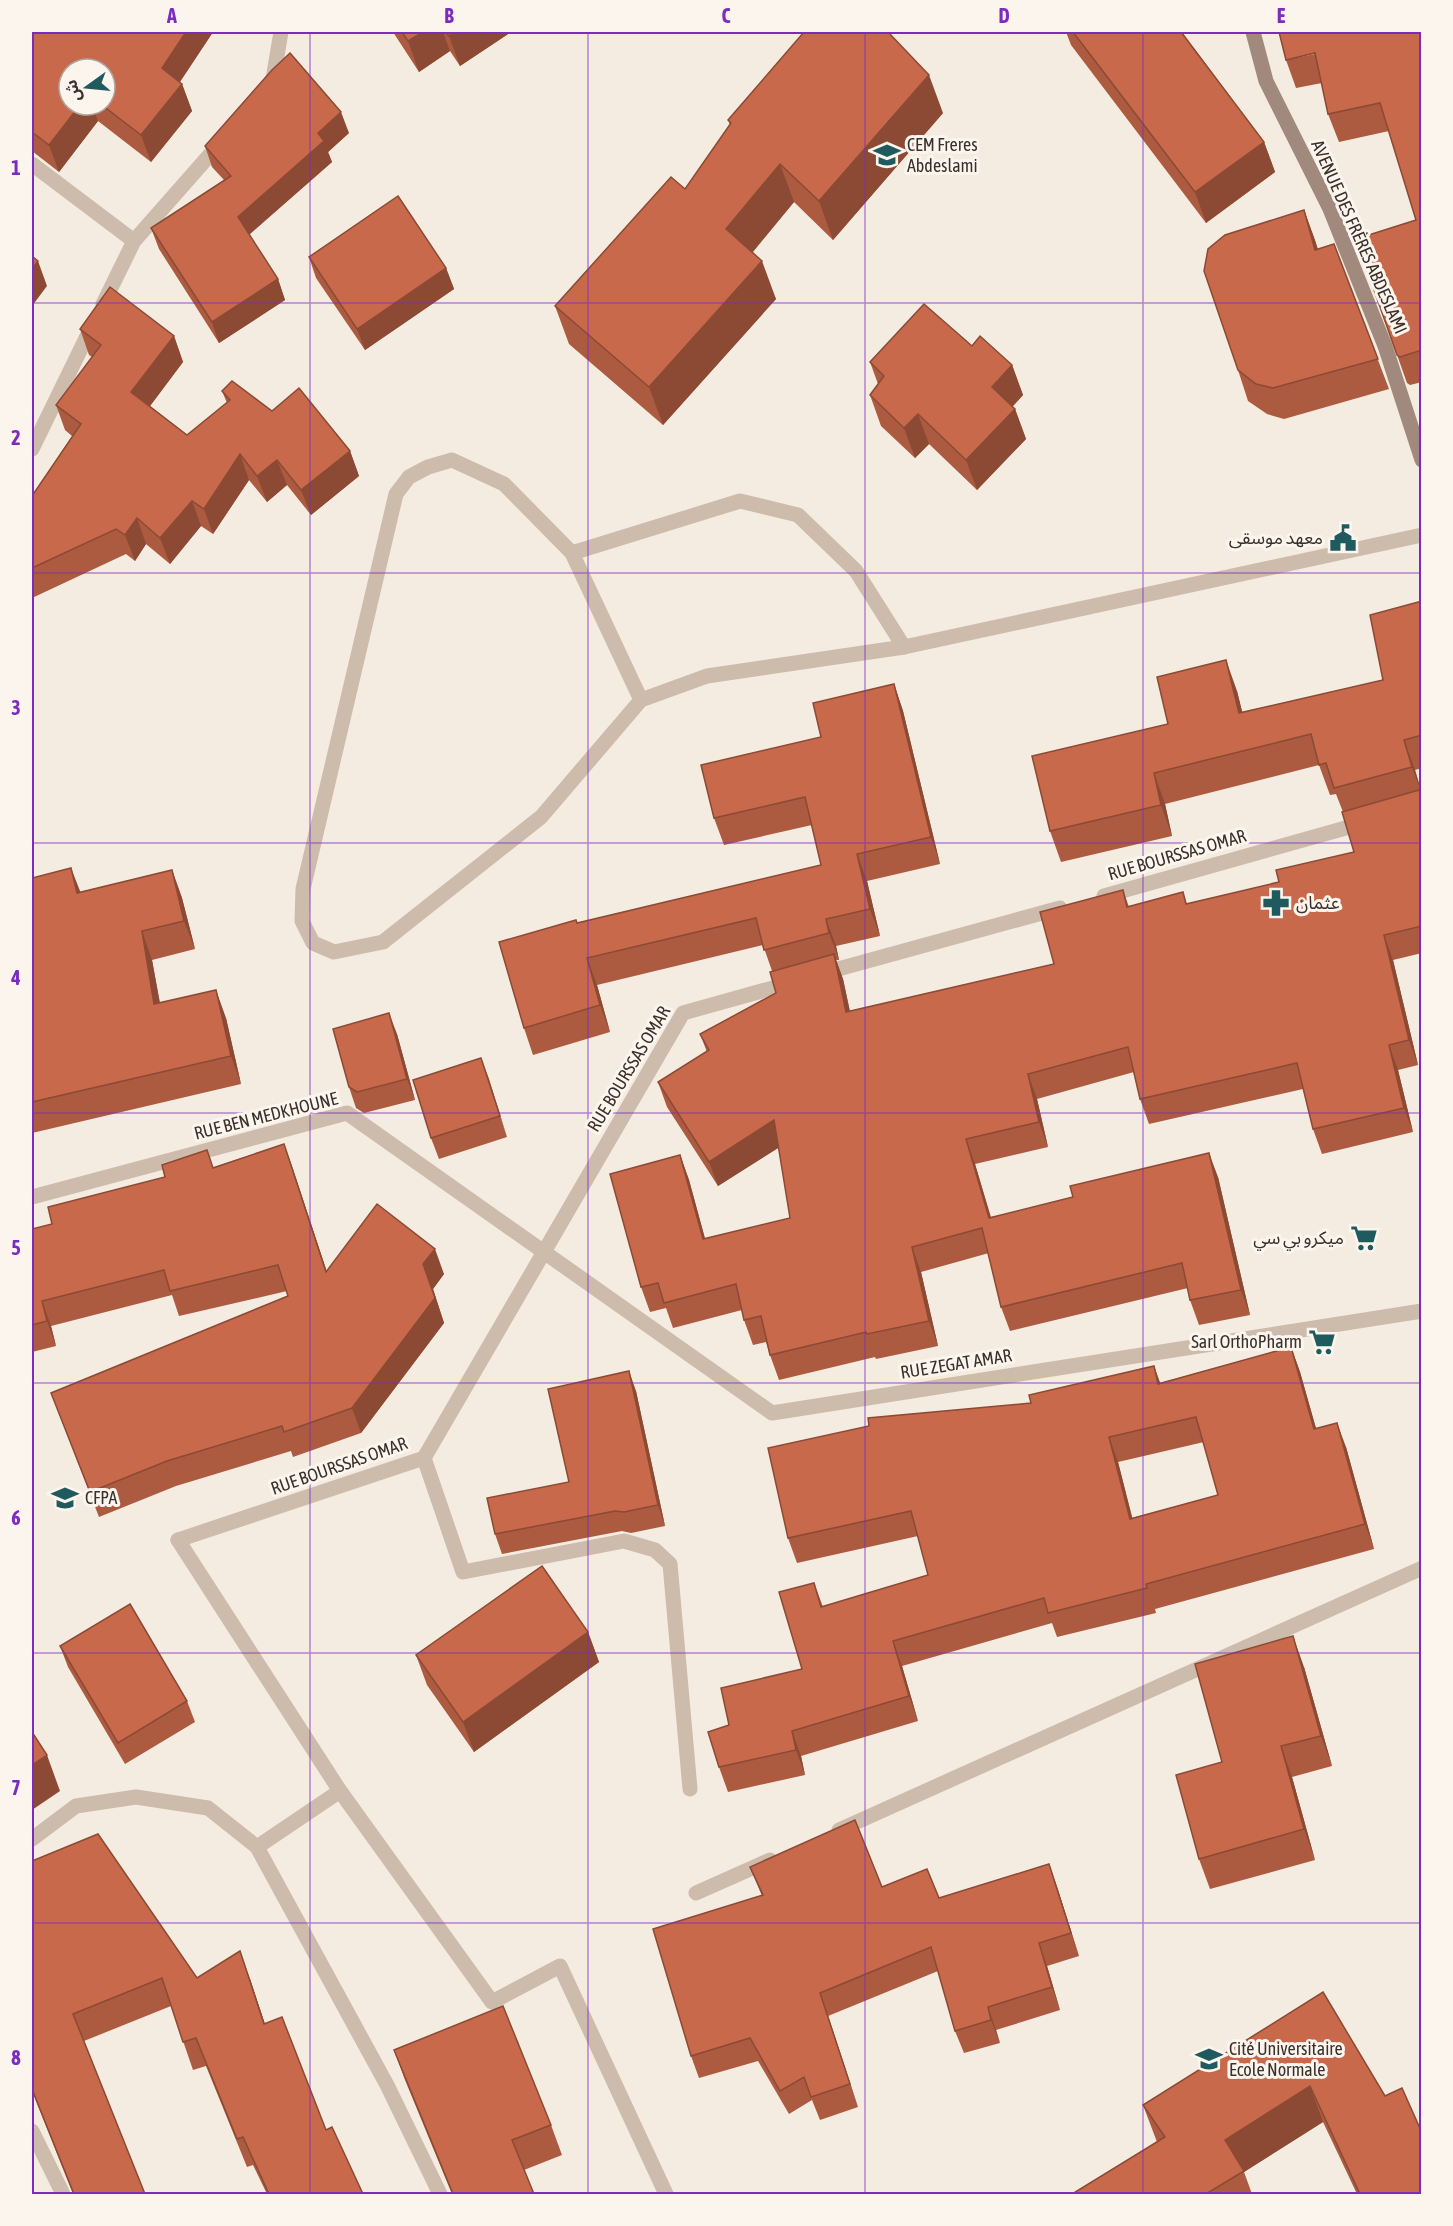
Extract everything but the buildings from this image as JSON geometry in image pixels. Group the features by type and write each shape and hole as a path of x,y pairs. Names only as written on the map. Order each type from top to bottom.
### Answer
{"main road":[{"name":"AVENUE DES FRÈRES ABDESLAMI","path":"1253,32 1266,81 1330,209 1385,346 1422,460"}],"street":[{"path":"264,94 271,86 281,32"},
{"path":"32,449 134,241 233,129"},
{"path":"32,164 134,241"},
{"path":"641,700 572,553 504,484 452,460 428,467 409,477 396,494 303,890 303,921 313,943 334,952 383,942 541,817 641,700 707,676 904,647 1422,535"},
{"path":"572,553 740,501 798,515 856,572 904,647"},
{"name":"RUE BOURSSAS OMAR","path":"340,1791 178,1540 424,1458 682,1013 1387,817"},
{"name":"RUE BEN MEDKHOUNE","path":"32,1197 347,1113 545,1251"},
{"name":"RUE ZEGAT AMAR","path":"545,1251 772,1413 1422,1311"},
{"path":"424,1458 463,1572 624,1541 655,1550 670,1564 690,1789"},
{"path":"826,1835 1422,1568"},
{"path":"257,1847 340,1791 492,2002 560,1966 666,2194"},
{"path":"32,1839 76,1806 136,1797 208,1808 257,1847 387,2085 440,2194"},
{"path":"696,1893 783,1854"},
{"path":"32,2131 63,2194"}],"place":[{"name":"CEM Freres Abdeslami","path":"887,155"},
{"name":"معهد موسقى","path":"1343,538"},
{"name":"عثمان","path":"1276,903"},
{"name":"ميكرو بي سي","path":"1364,1238"},
{"name":"Sarl OrthoPharm","path":"1322,1342"},
{"name":"CFPA","path":"65,1498"},
{"name":"Cité Universitaire Ecole Normale","path":"1209,2059"}]}
